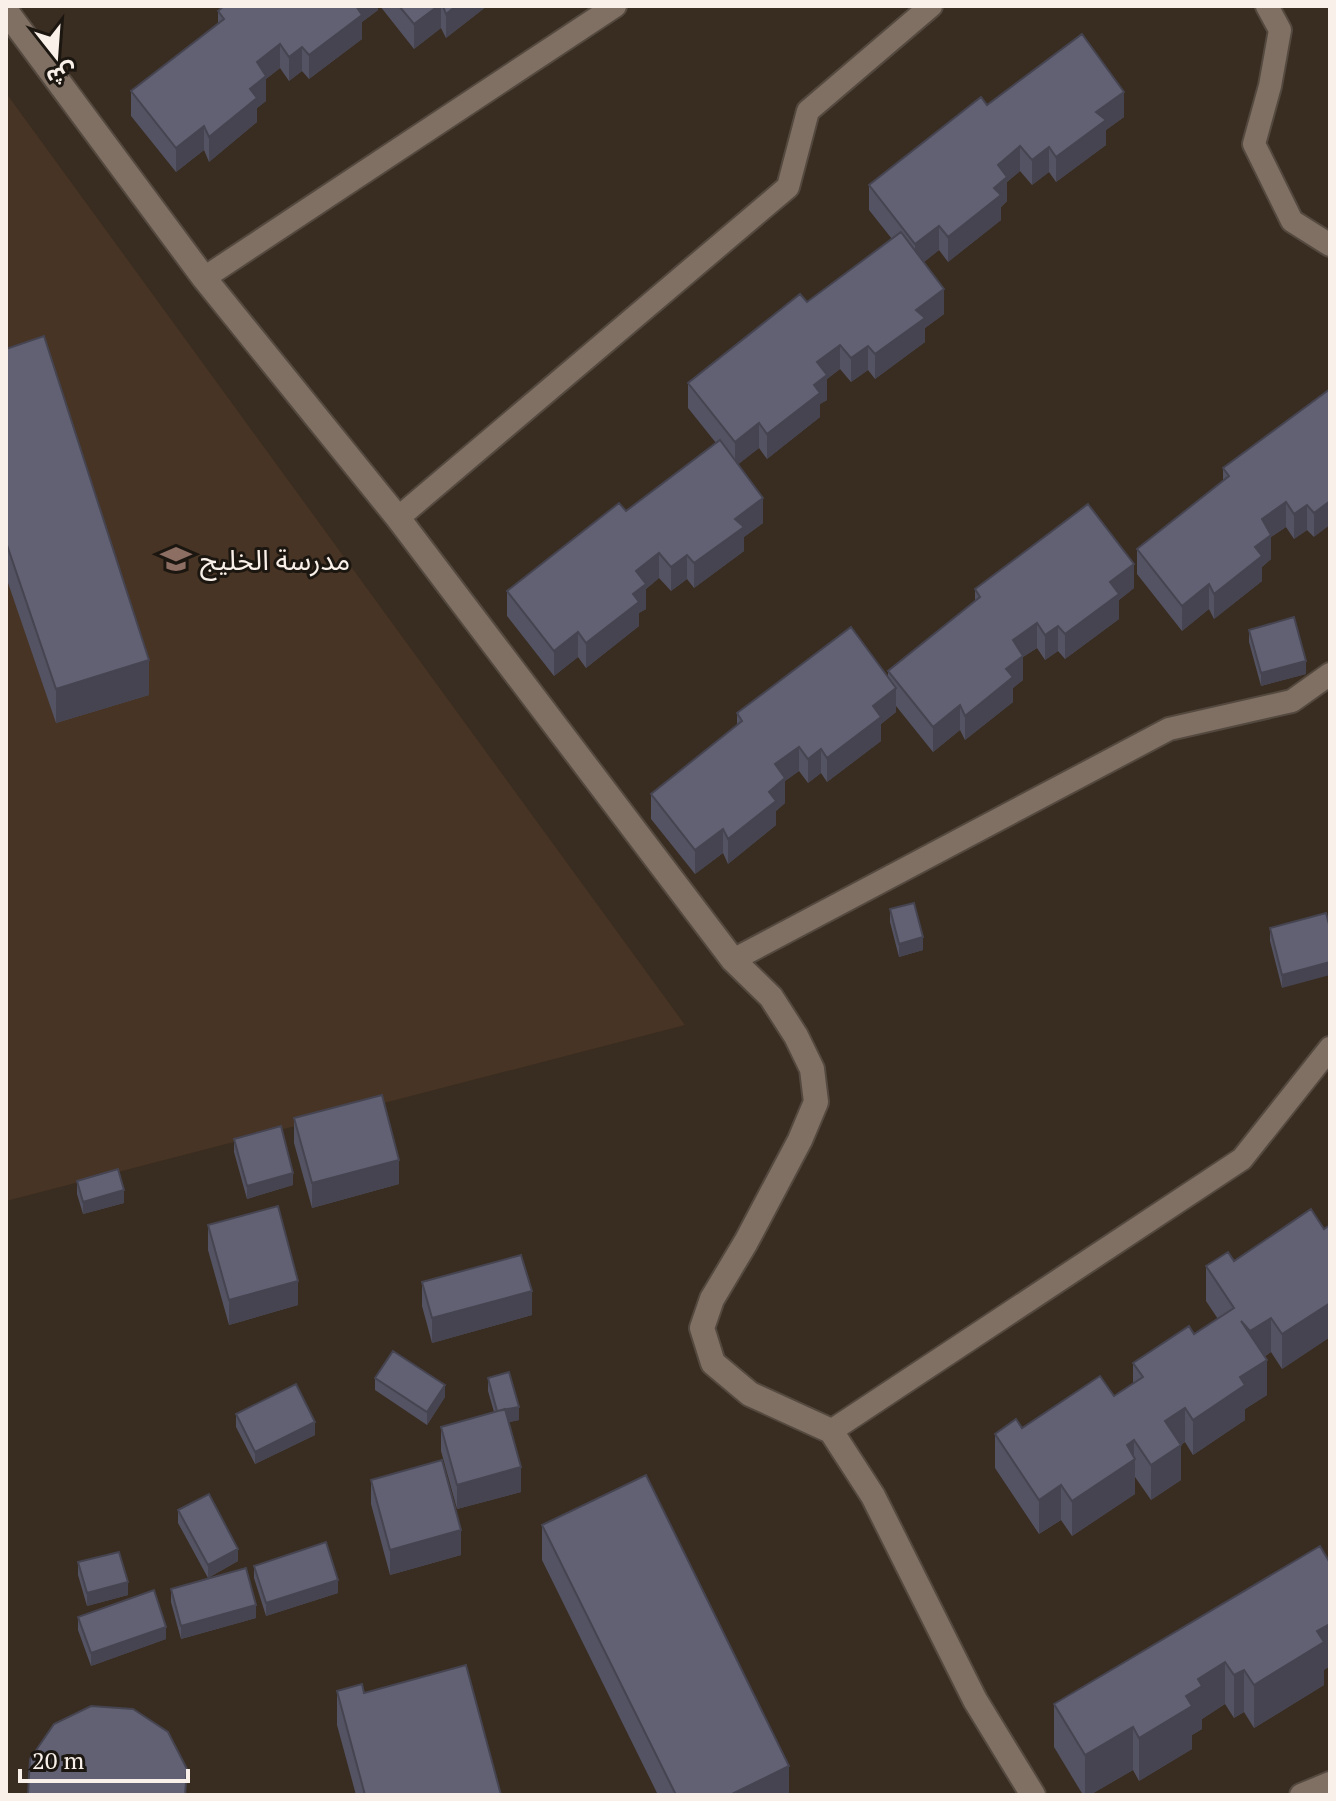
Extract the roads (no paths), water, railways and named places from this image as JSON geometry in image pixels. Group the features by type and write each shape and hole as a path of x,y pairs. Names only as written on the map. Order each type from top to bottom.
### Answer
{"street":[{"path":"6,11 204,278 398,518 733,960 771,997 796,1036 812,1069 816,1102 800,1140 712,1299 702,1328 713,1363 750,1394 831,1431 873,1496 975,1700 1033,1795"}],"lane":[{"path":"204,278 615,6"},
{"path":"398,518 788,187 808,111 931,6"},
{"path":"1267,6 1280,30 1270,86 1254,144 1292,221 1330,245"},
{"path":"733,960 1169,729 1292,701 1330,674"},
{"path":"831,1431 1242,1159 1330,1048"},
{"path":"1301,1795 1330,1783"}],"place":[{"name":"مدرسة الخليج","path":"176,559"}]}
